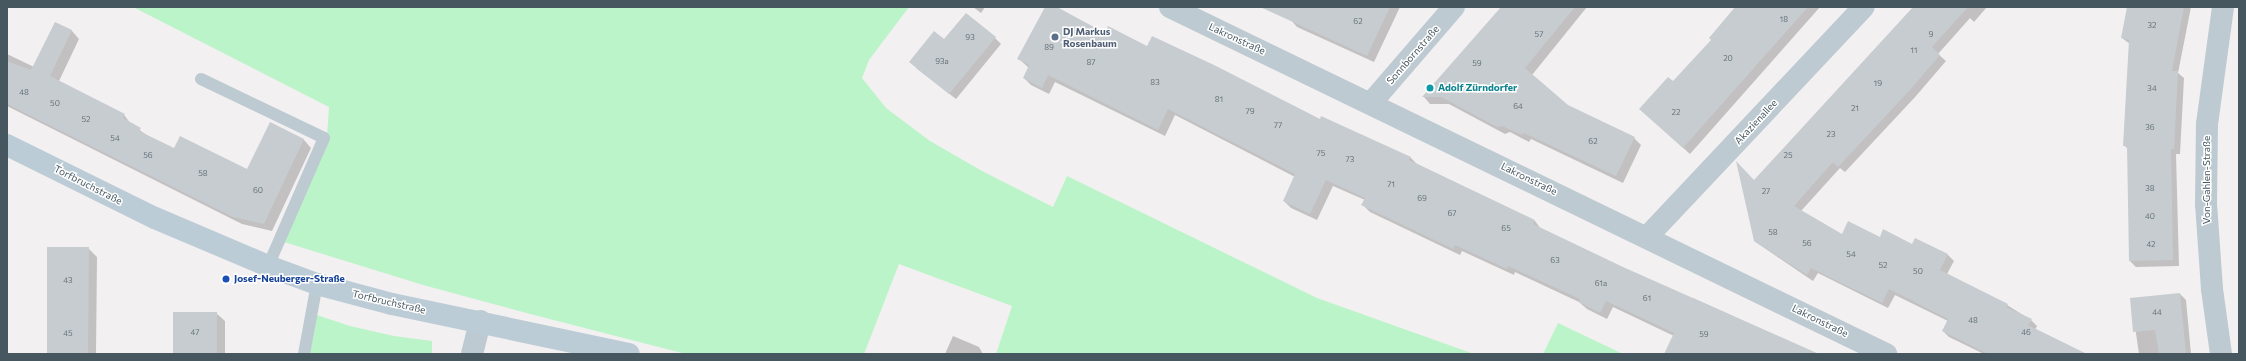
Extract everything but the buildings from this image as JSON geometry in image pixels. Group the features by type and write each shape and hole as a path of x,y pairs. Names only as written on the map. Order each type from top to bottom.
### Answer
{"main road":[{"name":"Torfbruchstraße","path":"7,145 122,203 268,266 317,284 392,304 480,321 629,354"}],"street":[{"name":"Lakronstraße","path":"1170,7 1371,103 1886,354"},
{"name":"Sonnbornstraße","path":"1371,103 1454,7"},
{"name":"Akazienallee","path":"1647,237 1864,7"},
{"name":"Von-Gahlen-Straße","path":"2220,354 2212,289 2206,204 2207,124 2223,7"},
{"path":"472,354 480,321"}],"lane":[{"path":"201,79 324,138 268,266"},
{"path":"304,354 317,284"}],"green space":[{"path":"133,7 909,7 869,60 862,78 886,108 930,141 982,171 1053,207 1067,176 1317,298 1474,354 996,354 1012,306 899,264 864,354 686,354 534,315 423,285 284,242 327,137 329,107"},
{"path":"314,314 350,326 394,336 432,341 432,354 306,354"},
{"path":"1558,323 1623,354 1543,354"}],"place":[{"name":"DJ Markus Rosenbaum","path":"1055,37"},
{"name":"Adolf Zürndorfer","path":"1430,88"},
{"name":"Josef-Neuberger-Straße","path":"226,279"}]}
